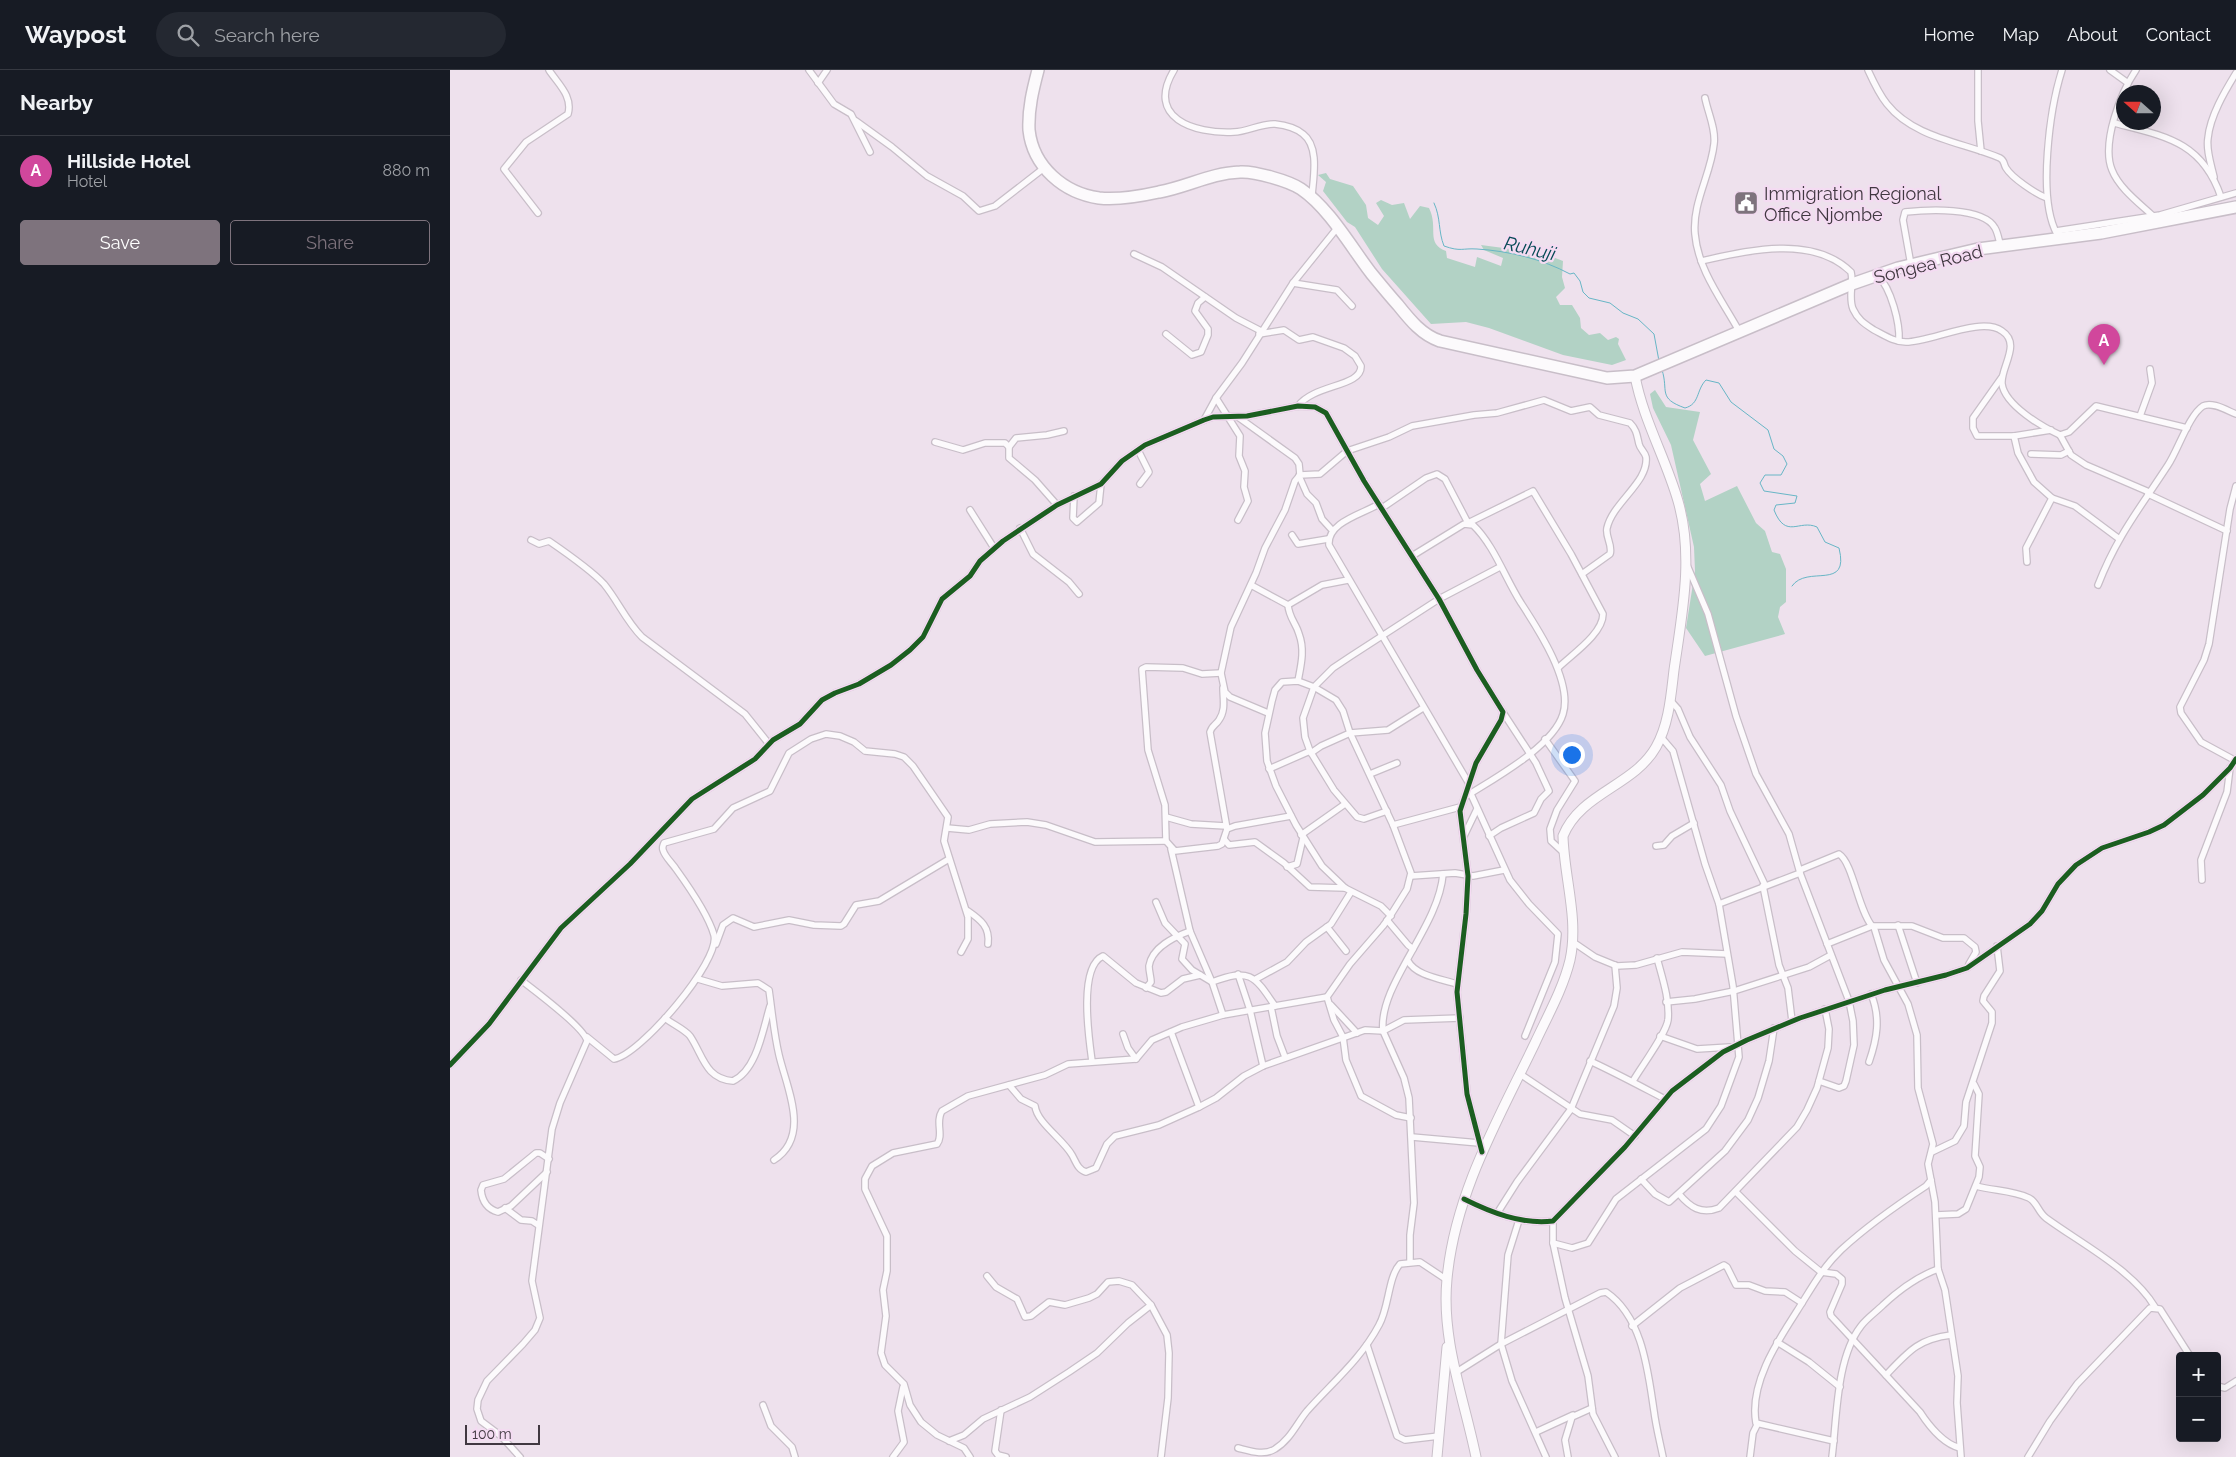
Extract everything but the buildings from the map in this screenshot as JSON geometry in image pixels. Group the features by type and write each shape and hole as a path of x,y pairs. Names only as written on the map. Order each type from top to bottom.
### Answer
{"highway":[{"path":"1038,70 1029,112 1029,130 1037,157 1044,168"},
{"name":"Songea Road","path":"1044,168 1062,184 1074,191 1101,198 1160,192 1216,175 1242,172 1291,185 1311,198 1338,227 1371,273 1423,333 1434,339 1607,378 1635,376 1652,370 1662,364 1852,284 1911,265 1962,253 2058,235 2236,207"}],"main road":[{"path":"1437,1457 1448,1337 1447,1280 1464,1199 1481,1148 1520,1074 1562,985 1573,942 1569,881 1563,852 1563,836 1574,817 1586,804 1632,775 1649,758 1661,737 1670,700 1684,603 1686,563 1683,523 1663,455 1643,406 1635,376"},
{"path":"1448,1337 1476,1457"}],"street":[{"path":"538,213 504,169 526,142 568,114 570,103 568,97 549,70"},
{"path":"809,70 834,104 846,110 856,121 892,147 926,176 956,191 979,211 996,206 1044,168"},
{"path":"818,84 827,70"},
{"path":"1174,70 1167,81 1164,95 1170,112 1181,121 1203,130 1221,132 1244,131 1276,124 1304,134 1310,142 1314,161 1311,198"},
{"path":"1868,70 1886,103 1910,124 1931,134 2002,159 2006,168 2021,183 2036,194 2047,198"},
{"path":"1978,70 1978,121 1981,151"},
{"path":"2058,235 2047,198 2051,126 2062,70"},
{"path":"2110,70 2128,83"},
{"path":"2136,70 2119,102 2114,123 2110,153 2112,171 2119,181 2156,220 2221,196 2236,193"},
{"path":"2221,196 2214,179 2208,138 2225,91 2236,73"},
{"path":"1706,98 1715,141 1711,165 1695,221 1696,242 1707,276 1739,331"},
{"path":"856,121 870,152"},
{"path":"2114,123 2180,143 2194,153 2214,179"},
{"path":"1911,265 1903,220 1905,212 1966,211 1992,223 2001,247"},
{"path":"1204,420 1216,398 1242,363 1293,283 1338,227"},
{"path":"1701,261 1766,248 1794,249 1823,256 1846,267 1851,272 1852,307 1858,318 1863,323 1898,341 1922,340 1951,332 1994,327 2006,334 2010,348 2009,361 2003,375 1988,399 1976,412 1973,428 1977,436 2014,436 2051,430"},
{"path":"1134,254 1168,271 1260,333 1278,330 1288,332 1299,340 1317,338 1350,352 1361,366 1360,372 1354,380 1308,395 1298,406"},
{"path":"1878,275 1890,292 1898,330 1898,341"},
{"path":"1293,283 1337,290 1352,306"},
{"path":"1166,334 1192,355 1201,352 1208,335 1208,329 1195,311 1198,303 1205,297"},
{"path":"2140,416 2152,383 2150,369"},
{"path":"2003,375 2005,394 2012,403 2060,435 2069,451 2086,464 2227,531"},
{"path":"1216,398 1240,436 1239,456 1246,471 1243,483 1247,506 1238,520"},
{"path":"1300,476 1320,474 1326,471 1347,451 1389,437 1412,426 1474,414 1497,414 1544,400 1574,411 1590,407 1599,415 1630,423 1646,455 1644,469 1636,485 1621,501 1609,523 1607,532 1611,548 1610,554 1582,574"},
{"path":"2098,585 2118,538 2168,464 2187,428 2206,405 2218,406 2236,414"},
{"path":"450,1065 489,1024 561,928 630,864 692,799 755,758 769,744 800,724 822,700 860,684 891,665 910,650 924,637 942,598 970,576 980,561 994,548 1020,528 1057,505 1101,484 1122,461 1138,450 1204,420 1228,416 1238,417 1298,406 1315,407 1326,414 1380,506 1439,599 1477,670 1530,753 1549,792 1541,799 1533,814 1489,836"},
{"path":"2060,435 2069,432 2096,406 2187,428"},
{"path":"1238,417 1295,458 1299,464 1300,476 1307,494 1316,503 1322,519 1332,530"},
{"path":"1008,447 1016,438 1047,435 1064,431"},
{"path":"2014,436 2018,453 2029,475 2052,498 2075,506 2118,538"},
{"path":"935,442 963,450 971,449 981,443 1004,442 1008,447 1009,458 1035,480 1057,505"},
{"path":"1138,450 1149,472 1140,484"},
{"path":"2031,454 2061,455 2069,451"},
{"path":"1468,790 1530,753 1545,739 1556,728 1564,712 1564,699 1558,668 1538,629 1479,532 1468,524 1445,479 1437,474 1426,478 1380,506 1332,530 1328,539 1332,553 1383,636 1423,708 1452,751 1468,790 1504,870 1529,904 1555,929 1558,937 1555,962 1526,1036"},
{"path":"1171,849 1179,851 1218,846 1224,839 1227,827 1210,736 1211,727 1219,720 1224,709 1220,673 1231,627 1251,584 1264,548 1285,510 1300,476"},
{"path":"1074,496 1073,518 1077,522 1099,503 1101,484"},
{"path":"1615,1457 1599,1429 1592,1408 1588,1376 1568,1310 1553,1243 1552,1221 1635,1136 1665,1099 1688,1078 1732,1047 1774,1028 1825,1009 1871,994 1967,968 2030,924 2042,911 2058,884 2076,865 2102,848 2164,825 2203,795 2230,768 2236,760 2202,742 2181,713 2180,707 2210,644 2227,531 2236,486"},
{"path":"1412,556 1468,524 1533,491 1602,611 1603,620 1587,642 1558,668"},
{"path":"2027,562 2026,548 2052,498"},
{"path":"970,510 994,548"},
{"path":"1020,528 1033,554 1069,582 1079,594"},
{"path":"1292,535 1298,544 1328,539"},
{"path":"531,540 539,544 549,541 602,582 615,598 631,626 642,637 739,708 759,728 769,744"},
{"path":"1686,563 1708,614 1736,716 1756,774 1782,819 1849,1001 1853,1021 1854,1045 1846,1081 1844,1086 1839,1088 1819,1081"},
{"path":"1387,811 1359,819 1345,804 1311,752 1306,737 1304,718 1314,687 1333,668 1439,599 1500,567"},
{"path":"1288,605 1322,585 1348,580"},
{"path":"1251,584 1288,605"},
{"path":"1288,605 1290,618 1299,634 1302,655 1298,681"},
{"path":"1220,673 1195,673 1181,668 1146,667 1142,669 1148,720 1148,750 1166,805 1166,841 1171,849 1190,931 1224,1015"},
{"path":"970,1457 964,1448 937,1435 921,1422 910,1405 904,1384 882,1360 881,1345 886,1316 883,1290 887,1271 888,1242 876,1209 865,1190 865,1179 872,1166 893,1153 938,1144 940,1140 939,1116 948,1106 968,1096 1045,1075 1068,1064 1136,1059 1152,1040 1224,1015 1327,998 1350,964 1389,918 1406,893 1412,876 1387,811 1350,733 1343,711 1336,700 1314,687 1298,681 1285,681 1278,686 1268,713 1265,746 1269,769 1291,816 1322,866 1345,888 1381,906 1389,918 1413,949"},
{"path":"1222,685 1230,697 1268,713"},
{"path":"1670,700 1678,709 1690,737 1721,785 1730,811 1764,886 1782,975 1788,988 1792,1021"},
{"path":"1269,769 1311,752 1350,733 1388,730 1423,708"},
{"path":"1412,1137 1481,1148 1468,1099 1460,1018 1458,984 1466,914 1468,876 1460,806 1468,790 1476,763 1504,714"},
{"path":"714,946 713,932 690,890 664,852 663,845 714,830 733,808 770,791 789,753 811,739 826,734 840,736 854,742 865,751 895,754 904,757 945,812 948,817 944,835 949,859 968,911 969,931 961,952"},
{"path":"1553,1243 1572,1248 1588,1244 1614,1202 1640,1179 1706,1128 1715,1118 1738,1062 1740,1043 1734,991 1719,904 1704,861 1673,751 1661,737"},
{"path":"1545,739 1575,781 1562,802 1550,828 1551,841 1563,852"},
{"path":"1370,774 1397,763"},
{"path":"2202,880 2201,860 2227,792 2230,768"},
{"path":"1287,867 1297,864 1300,860 1302,836 1345,804"},
{"path":"1393,825 1460,806"},
{"path":"1464,836 1478,809"},
{"path":"1166,817 1185,823 1227,827 1291,816"},
{"path":"947,828 969,830 990,824 1027,822 1046,825 1095,842 1166,841"},
{"path":"1656,846 1664,846 1672,836 1694,823"},
{"path":"1224,839 1229,845 1255,842 1313,888 1345,888"},
{"path":"1719,904 1800,871 1835,854 1842,855 1847,864 1862,908 1873,927 1881,953 1900,986 1911,1013 1917,1035 1918,1088 1929,1122 1932,1152 1928,1164 1936,1215 1938,1269 1942,1279 1958,1376 1961,1457"},
{"path":"521,980 608,1056 619,1058 665,1018 698,979 723,925 733,918 754,927 789,920 840,926 844,924 856,905 879,901 949,859"},
{"path":"1412,876 1455,872 1468,876 1504,870"},
{"path":"1410,1261 1410,1235 1414,1205 1411,1165 1411,1118 1407,1085 1383,1032 1388,1003 1397,980 1434,910 1442,874"},
{"path":"1256,979 1287,962 1302,946 1335,920 1351,892"},
{"path":"1156,902 1162,918 1185,944 1184,962 1212,982"},
{"path":"968,911 984,923 988,930 988,944"},
{"path":"1827,944 1873,927 1898,925 1917,927 1943,938 1959,937 1969,940 1975,947 1976,952 1967,968"},
{"path":"1898,925 1916,982"},
{"path":"1327,927 1346,951"},
{"path":"1146,988 1151,982 1149,968 1153,956 1160,947 1178,935 1190,931"},
{"path":"1573,942 1595,958 1615,965 1636,965 1682,952 1727,954"},
{"path":"1932,1152 1950,1144 1959,1136 1966,1122 1966,1102 1974,1084 1992,1023 1992,1012 1983,1001 2000,971 1997,946"},
{"path":"1666,1002 1695,999 1734,991 1813,965 1831,955"},
{"path":"1092,1061 1088,985 1098,958 1103,956 1146,988 1161,993 1166,992 1183,979 1200,974"},
{"path":"1633,1081 1668,1020 1657,958"},
{"path":"1408,961 1412,967 1421,972 1458,984"},
{"path":"1498,1212 1516,1182 1572,1110 1590,1061 1614,1006 1617,988 1615,965"},
{"path":"1212,982 1238,974 1256,979 1273,1007 1275,1030 1285,1057"},
{"path":"1238,974 1250,1010 1263,1066"},
{"path":"698,979 722,986 753,982 762,984 769,990 778,1050 794,1118 791,1142 783,1154 774,1160"},
{"path":"1869,1062 1878,1023 1876,1004 1871,994"},
{"path":"1327,998 1335,1012 1357,1033"},
{"path":"1327,998 1334,1020 1343,1037 1346,1060 1362,1098 1396,1115 1411,1118"},
{"path":"665,1018 689,1036 708,1070 721,1079 733,1081 745,1072 750,1062 771,1004"},
{"path":"1679,1194 1692,1207 1706,1211 1718,1208 1736,1192 1797,1127 1819,1081 1828,1048 1829,1029 1825,1009"},
{"path":"1009,1085 1021,1099 1035,1106 1037,1116 1067,1147 1080,1169 1086,1172 1096,1168 1107,1144 1114,1136 1159,1125 1199,1107 1216,1098 1244,1076 1263,1066 1370,1029 1383,1032 1404,1020 1460,1018"},
{"path":"1640,1179 1665,1201 1671,1201 1725,1151 1748,1120 1758,1098 1770,1061 1774,1028"},
{"path":"1171,1032 1199,1107"},
{"path":"1123,1034 1136,1059"},
{"path":"1660,1036 1697,1049 1732,1047"},
{"path":"520,1457 501,1436 482,1421 477,1409 481,1391 487,1382 523,1344 539,1322 540,1314 531,1286 538,1225 556,1113 581,1060 587,1037"},
{"path":"1590,1061 1633,1081 1650,1093 1665,1099"},
{"path":"1520,1074 1572,1110 1585,1117 1612,1120 1635,1136"},
{"path":"1936,1215 1951,1215 1963,1212 1969,1205 1976,1186 1980,1171 1975,1156 1979,1094 1974,1084"},
{"path":"547,1172 498,1212 489,1207 481,1195 483,1185 501,1181 539,1152 549,1159"},
{"path":"1750,1457 1753,1433 1757,1425 1755,1415 1757,1398 1764,1372 1777,1342 1821,1272 1852,1240 1926,1186 1931,1180"},
{"path":"1976,1186 2004,1190 2034,1200 2042,1215 2119,1268 2146,1293 2162,1312 2187,1352"},
{"path":"1736,1192 1770,1224 1787,1244 1821,1272 1838,1275 1843,1280 1830,1314 1947,1443 1960,1448"},
{"path":"1464,1199 1484,1209 1519,1220 1552,1221"},
{"path":"505,1208 521,1220 532,1221 538,1225"},
{"path":"1519,1220 1508,1255 1501,1344 1512,1381 1546,1457"},
{"path":"1238,1448 1263,1453 1280,1445 1367,1345 1381,1321 1396,1269 1400,1264 1410,1261 1420,1262 1447,1280"},
{"path":"1632,1326 1680,1288 1724,1265 1729,1270 1736,1285 1749,1285 1773,1292 1783,1292 1793,1295 1802,1303"},
{"path":"1832,1457 1840,1387 1852,1340 1864,1322 1890,1299 1938,1269"},
{"path":"987,1276 996,1287 1017,1299 1025,1317 1031,1316 1049,1302 1065,1305 1089,1298 1097,1294 1104,1284 1111,1281 1132,1285 1151,1305 1164,1327 1169,1348 1168,1398 1161,1457"},
{"path":"1455,1373 1501,1344 1603,1292 1614,1300 1632,1326 1646,1364 1663,1457"},
{"path":"949,1441 964,1435 983,1419 1030,1397 1097,1353 1128,1322 1151,1305"},
{"path":"2028,1457 2050,1421 2078,1384 2142,1315 2155,1306"},
{"path":"1886,1375 1913,1347 1941,1336 1952,1335"},
{"path":"1777,1342 1809,1362 1840,1387"},
{"path":"1367,1345 1397,1436 1405,1440 1439,1436"},
{"path":"2221,1387 2225,1388 2236,1380"},
{"path":"893,1457 904,1442 898,1410 904,1384"},
{"path":"763,1405 771,1426 792,1447 795,1457"},
{"path":"1536,1432 1592,1408"},
{"path":"1000,1410 996,1451 1006,1457"},
{"path":"1568,1457 1565,1440 1573,1415"},
{"path":"1757,1425 1834,1441"}],"green space":[{"path":"1326,173 1330,179 1353,186 1366,205 1368,218 1378,225 1384,216 1376,203 1381,200 1392,205 1404,203 1410,219 1420,206 1429,208 1432,215 1434,239 1440,248 1446,251 1447,258 1475,267 1477,257 1501,266 1503,258 1484,250 1481,245 1511,249 1522,255 1545,254 1563,261 1562,277 1565,288 1556,297 1560,305 1572,305 1580,318 1581,328 1589,335 1600,333 1608,340 1616,337 1619,339 1618,344 1626,360 1612,365 1563,355 1489,328 1466,322 1431,324 1382,269 1355,227 1347,222 1323,191 1326,182 1318,175"},
{"path":"1655,390 1666,407 1700,412 1693,440 1711,474 1700,484 1705,501 1737,486 1756,523 1765,531 1772,552 1780,554 1786,569 1786,602 1780,607 1778,617 1785,634 1705,656 1686,628 1695,571 1694,547 1671,445 1653,408 1650,394"}],"waterway":[{"name":"Ruhuji","path":"1434,203 1444,246 1513,254 1537,260 1570,274 1574,273 1580,281 1583,292 1589,298 1610,303 1623,313 1638,319 1654,334 1659,361"},
{"name":"Ruhuji","path":"1662,370 1667,397 1676,404 1685,408 1690,406 1696,400 1706,380 1719,383 1731,402 1768,430 1774,449 1783,456 1787,464 1781,475 1765,475 1760,483 1764,491 1797,496 1795,503 1776,505 1774,510 1779,519 1788,526 1810,525 1817,527 1825,542 1839,548 1841,561 1838,569 1833,574 1807,577 1799,580 1792,586"}],"cycle path":[{"path":"450,1065 489,1024 561,928 630,864 692,799 755,759 773,740 800,724 822,700 859,684 891,665 910,650 923,637 942,599 970,576 980,561 1003,541 1057,505 1101,484 1122,461 1145,445 1213,417 1247,416 1298,406 1315,407 1326,413 1364,481 1439,599 1477,670 1503,712 1501,720 1476,763 1460,811 1468,876 1466,914 1457,992 1467,1094 1482,1152"},
{"path":"1464,1199 1495,1213 1518,1219 1541,1222 1553,1221 1625,1147 1672,1091 1723,1052 1800,1018 1885,990 1967,968 2030,924 2042,911 2058,884 2076,865 2102,848 2164,825 2203,795 2230,768 2236,759"}],"place":[{"name":"Immigration Regional Office Njombe","path":"1746,203"},
{"name":"Hillside Hotel","path":"2104,365"}]}
